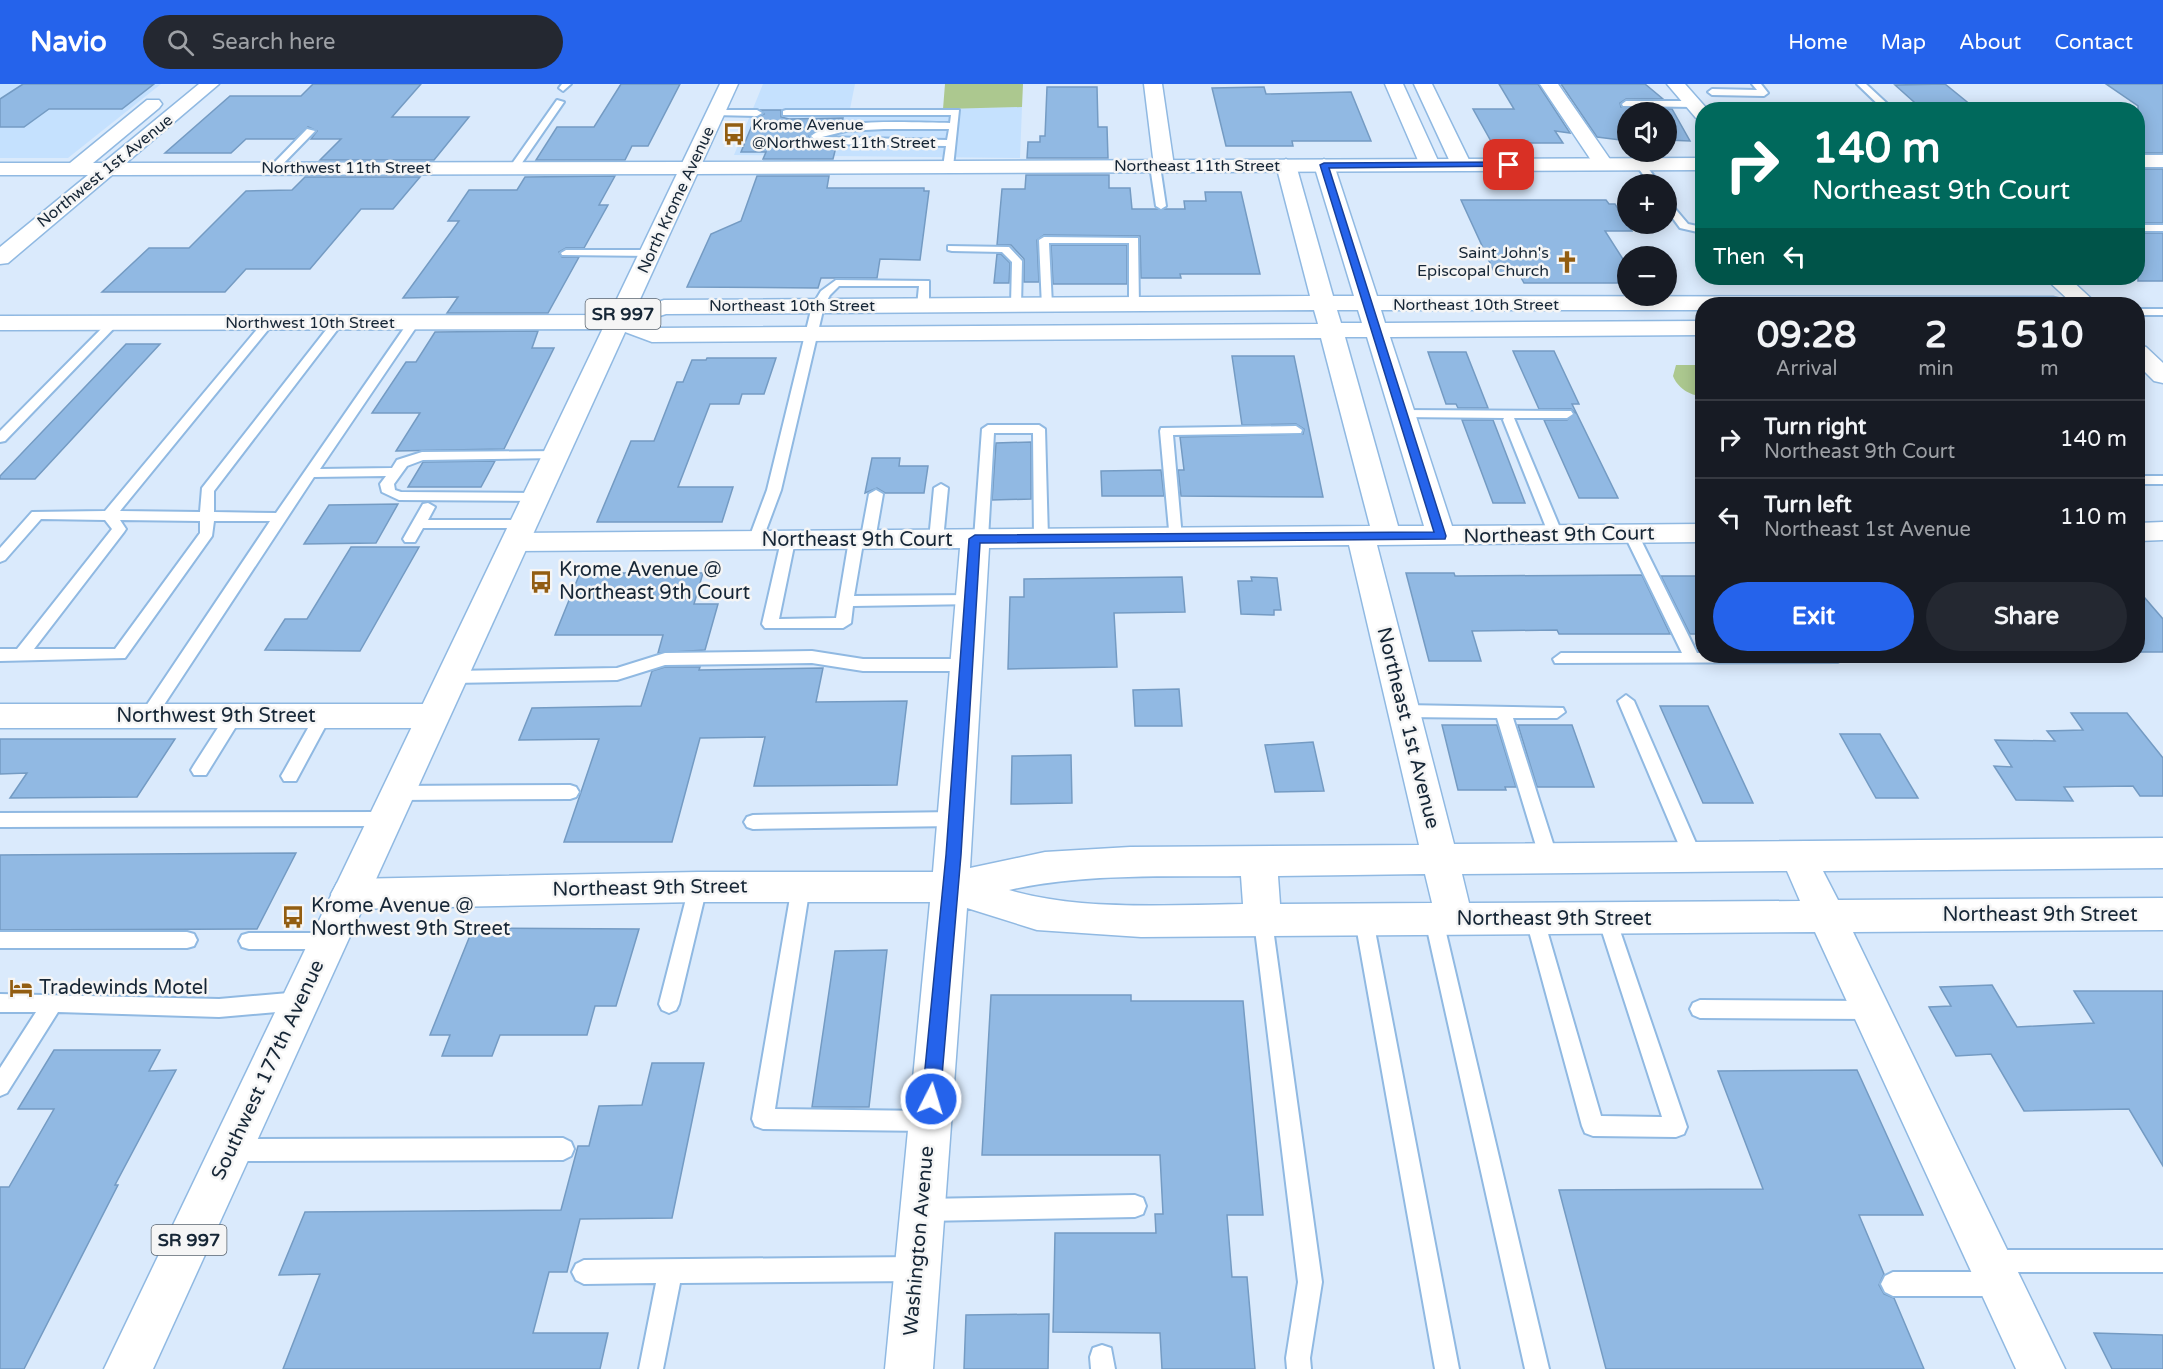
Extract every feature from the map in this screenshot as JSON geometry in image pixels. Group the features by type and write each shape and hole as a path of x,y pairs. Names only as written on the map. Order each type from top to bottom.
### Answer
{"main road":[{"name":"Northwest 1st Avenue","path":"0,258 210,84"},
{"name":"North Krome Avenue","path":"519,533 620,322 729,84"},
{"path":"1153,84 1160,166"},
{"path":"1394,84 1430,165"},
{"path":"1423,84 1461,164"},
{"path":"1549,84 1604,165"},
{"path":"1676,84 1695,106"},
{"path":"1708,88 1721,102"},
{"name":"Northwest 1st Avenue","path":"50,189 169,91"},
{"path":"2145,161 2163,161"},
{"name":"Northeast 11th Street","path":"692,168 1604,165 1632,162"},
{"name":"Northeast 11th Street","path":"1676,162 1695,163"},
{"name":"Northeast 1st Avenue","path":"1286,165 1330,331 1374,536 1404,711 1439,859 1444,920"},
{"path":"1324,165 1441,536"},
{"name":"Northwest 11th Street","path":"0,169 692,168"},
{"path":"2064,285 2078,297"},
{"path":"1682,304 1695,321"},
{"name":"Northeast 10th Street","path":"620,322 664,306 1695,304"},
{"name":"Northeast 10th Street","path":"620,322 652,335 1695,328"},
{"name":"Northwest 10th Street","path":"0,323 620,322"},
{"path":"2145,359 2163,376"},
{"name":"Northeast 9th Court","path":"519,533 755,541 1695,533"},
{"name":"Southwest 177th Avenue","path":"128,1369 431,716 519,533"},
{"name":"Washington Avenue","path":"909,1369 950,887 971,600 978,539"},
{"name":"Northwest 9th Street","path":"0,716 431,716"},
{"name":"Northeast 9th Street","path":"350,894 698,887 950,887 1045,867 1076,864 1258,860 2163,853"},
{"path":"1798,856 2041,1369"},
{"path":"1258,860 1263,921"},
{"name":"Northeast 9th Street","path":"950,887 1037,915 1141,921 2163,914"}],"lane":[{"path":"1708,88 1764,93 1756,84"},
{"path":"1861,84 1881,102"},
{"path":"514,168 560,102"},
{"path":"1677,108 1695,109"},
{"path":"786,113 956,112 948,167"},
{"path":"716,113 757,113"},
{"path":"952,143 840,143 820,141 816,136 827,131 954,126"},
{"path":"274,168 310,131"},
{"path":"1160,166 1161,206"},
{"path":"1677,216 1684,226 1695,228"},
{"path":"2145,228 2163,228"},
{"path":"1046,305 1044,240 1134,240 1135,304"},
{"path":"952,248 1005,249 1017,261 1017,305"},
{"path":"566,253 652,253"},
{"path":"755,541 774,490 818,306"},
{"path":"2145,312 2163,312"},
{"path":"148,716 280,517 313,473 412,322"},
{"path":"0,438 113,323"},
{"path":"109,515 268,323"},
{"path":"0,655 119,654 207,533 207,491 337,323"},
{"path":"1402,414 1567,414"},
{"path":"1509,420 1556,535"},
{"path":"978,539 988,429 1039,429 1041,538"},
{"path":"1175,538 1166,431 1296,429"},
{"path":"536,497 399,496 389,492 387,484 402,463 430,455 557,454"},
{"path":"313,473 394,472"},
{"path":"2145,480 2163,480"},
{"path":"936,540 941,488"},
{"path":"788,541 770,624 843,623 846,601 876,494"},
{"path":"410,539 429,507"},
{"path":"0,557 37,514 280,517"},
{"path":"22,654 119,529 109,515"},
{"path":"419,524 519,533"},
{"path":"1561,658 1692,658 1631,534"},
{"path":"846,601 971,600"},
{"path":"450,677 617,674 665,658 812,657 863,665 966,665"},
{"path":"1626,701 1693,857"},
{"path":"1404,711 1557,712"},
{"path":"1503,712 1549,859"},
{"path":"200,770 234,716"},
{"path":"290,776 323,716"},
{"path":"0,820 390,806 570,792"},
{"path":"753,822 955,819"},
{"path":"801,886 763,1119 929,1121"},
{"path":"669,1004 698,887"},
{"path":"1534,920 1593,1126 1676,1127 1607,919"},
{"path":"1364,920 1447,1369"},
{"path":"1444,920 1537,1369"},
{"path":"1263,921 1310,1282 1298,1358 1299,1369"},
{"path":"0,940 187,940"},
{"path":"249,941 328,941"},
{"path":"0,1003 219,1008 300,1001"},
{"path":"0,1086 53,1003"},
{"path":"1700,1009 1871,1010"},
{"path":"231,1150 563,1149"},
{"path":"921,1210 1135,1206"},
{"path":"1893,1284 1995,1273 2163,1261"},
{"path":"584,1272 917,1269"},
{"path":"651,1369 670,1272"}],"shaded area":[{"path":"0,84 161,84 68,158 0,158"},
{"path":"763,84 855,84 850,109 1022,107 1020,158 734,155"}],"green space":[{"path":"945,84 1023,84 1022,107 943,109"},
{"path":"1676,365 1695,365 1695,395 1681,387 1673,376"}],"building":[{"path":"23,84 154,84 122,109 49,109 24,127 0,127 0,99"},
{"path":"313,84 421,84 392,117 469,117 434,160 320,160 341,139 311,139 317,131 308,127 295,139 246,139 231,153 165,153 230,96 301,96"},
{"path":"621,84 680,84 648,146 632,146 625,160 536,160 557,127 594,127"},
{"path":"1499,84 1538,84 1570,133 1555,131 1563,143 1492,143 1473,109 1514,109"},
{"path":"1561,84 1645,84 1663,99 1626,99 1617,102 1617,140 1597,137"},
{"path":"1945,84 1967,102 1914,102 1895,85"},
{"path":"2106,84 2163,84 2163,153 2145,153 2145,102 2132,102"},
{"path":"1047,87 1097,87 1098,127 1107,127 1108,158 1027,158 1028,142 1040,142 1040,136 1045,136"},
{"path":"1264,87 1266,94 1351,92 1371,141 1292,141 1293,146 1226,146 1212,88"},
{"path":"761,110 781,110 781,117 789,119 843,118 842,123 822,128 809,136 820,146 836,147 833,159 763,159 766,152 741,152 755,118 764,114"},
{"path":"1677,118 1690,141 1677,140"},
{"path":"2145,169 2163,169 2163,223 2145,223"},
{"path":"1026,175 1109,175 1109,188 1130,188 1132,209 1185,209 1184,201 1206,201 1205,192 1241,192 1260,274 1180,274 1181,278 1141,278 1140,236 1044,235 1037,240 1039,282 1024,282 1024,259 1011,245 997,245 1002,189 1025,189"},
{"path":"615,176 599,205 608,205 584,248 566,248 559,252 562,257 579,257 548,313 447,313 458,297 403,298 459,221 448,221 469,190 517,190 525,177"},
{"path":"757,176 829,176 827,188 924,188 924,191 929,191 920,260 880,259 877,278 821,278 818,288 687,287 711,234 741,221"},
{"path":"305,177 420,177 393,209 361,209 310,269 246,269 225,292 102,292 149,248 189,248 246,191 292,190"},
{"path":"1461,200 1606,200 1617,207 1617,231 1605,231 1617,250 1617,283 1524,283 1519,274 1495,274"},
{"path":"2145,233 2163,233 2163,281 2145,281"},
{"path":"1051,245 1127,245 1127,284 1053,284"},
{"path":"997,254 1001,254 1010,263 1009,283 994,283"},
{"path":"538,331 532,348 554,348 504,449 396,451 420,413 372,413 406,362 416,362 435,332"},
{"path":"126,344 160,344 35,479 0,479 0,476"},
{"path":"1513,351 1554,351 1579,404 1572,404 1618,498 1579,498 1544,420 1567,420 1575,413 1571,409 1539,409"},
{"path":"1428,352 1466,352 1488,408 1458,408 1456,404 1446,404"},
{"path":"1232,356 1294,356 1323,497 1181,496 1178,470 1184,470 1180,437 1303,434 1304,429 1296,424 1242,425"},
{"path":"707,358 776,358 764,394 742,394 739,404 710,404 678,487 733,487 722,522 597,522 631,441 654,441 677,382 683,382 692,360 706,360"},
{"path":"1462,420 1493,420 1525,503 1493,503"},
{"path":"1031,442 1031,499 992,500 996,443"},
{"path":"872,458 900,458 899,466 928,466 924,493 885,493 877,488 865,493"},
{"path":"495,461 481,487 408,487 423,462"},
{"path":"1161,470 1164,496 1102,496 1101,471"},
{"path":"398,504 376,543 304,544 329,505"},
{"path":"351,547 419,547 360,651 265,650 285,619 307,619"},
{"path":"580,573 703,573 694,604 718,604 705,650 658,653 663,635 555,635"},
{"path":"1406,573 1454,573 1455,576 1642,575 1670,634 1559,634 1557,630 1472,631 1481,661 1429,661"},
{"path":"1661,576 1695,576 1695,634 1690,634"},
{"path":"1182,577 1185,612 1114,613 1117,667 1008,669 1010,597 1024,597 1024,579"},
{"path":"1251,577 1277,578 1281,610 1274,610 1274,615 1241,614 1238,581 1252,581"},
{"path":"2145,598 2163,619 2163,652 2145,652"},
{"path":"665,667 700,667 699,670 823,668 816,702 907,701 897,785 754,786 765,737 700,738 672,842 564,842 599,739 519,740 532,708 641,706 652,671"},
{"path":"1179,689 1182,726 1135,726 1133,690"},
{"path":"1660,706 1708,706 1753,803 1703,803"},
{"path":"2071,713 2127,713 2163,758 2163,796 2140,796 2133,786 2064,787 2073,801 2016,800 1994,766 2012,767 1995,740 2055,741 2047,731 2083,730"},
{"path":"1442,725 1497,725 1516,787 1505,787 1506,790 1458,790"},
{"path":"1518,725 1572,725 1594,787 1537,787"},
{"path":"1840,734 1880,734 1918,798 1876,798"},
{"path":"0,739 175,739 137,797 10,798 27,773 0,774"},
{"path":"1313,742 1324,791 1275,792 1265,745"},
{"path":"1071,755 1072,803 1011,804 1012,756"},
{"path":"296,853 257,929 0,930 0,855"},
{"path":"473,928 639,929 616,1006 595,1006 587,1035 500,1035 492,1056 442,1056 450,1035 430,1035"},
{"path":"887,950 869,1107 812,1107 835,951"},
{"path":"1992,985 2017,1027 2094,1023 2074,991 2163,991 2163,1166 2129,1109 2024,1111 1991,1054 1956,1056 1929,1007 1951,1006 1940,987"},
{"path":"991,995 1131,995 1131,1001 1243,1001 1263,1215 1227,1215 1232,1277 1247,1277 1255,1369 1162,1369 1160,1333 1053,1332 1055,1233 1156,1233 1155,1214 1163,1214 1160,1155 982,1155"},
{"path":"54,1050 160,1050 149,1071 176,1070 115,1185 118,1185 24,1369 0,1369 0,1187 9,1187 54,1109 18,1109"},
{"path":"652,1063 704,1063 672,1218 580,1219 567,1272 549,1272 533,1333 608,1333 600,1369 283,1369 320,1274 279,1275 305,1212 561,1210 578,1146 589,1146 599,1106 642,1105"},
{"path":"1857,1070 1923,1215 1859,1215 1884,1274 1879,1285 1884,1294 1894,1298 1924,1369 1606,1369 1559,1190 1763,1189 1718,1071"},
{"path":"1049,1314 1048,1369 964,1369 966,1315"},
{"path":"2094,1333 2163,1335 2163,1369 2112,1369"}],"place":[{"name":"Krome Avenue @Northwest 11th Street","path":"734,134"},
{"name":"Saint John's Episcopal Church","path":"1567,262"},
{"name":"Krome Avenue @ Northeast 9th Court","path":"541,582"},
{"name":"Krome Avenue @ Northwest 9th Street","path":"293,917"},
{"name":"Tradewinds Motel","path":"21,988"}],"route":[{"path":"931,1099 953,855 975,539 1441,536 1324,165 1509,165"}]}
